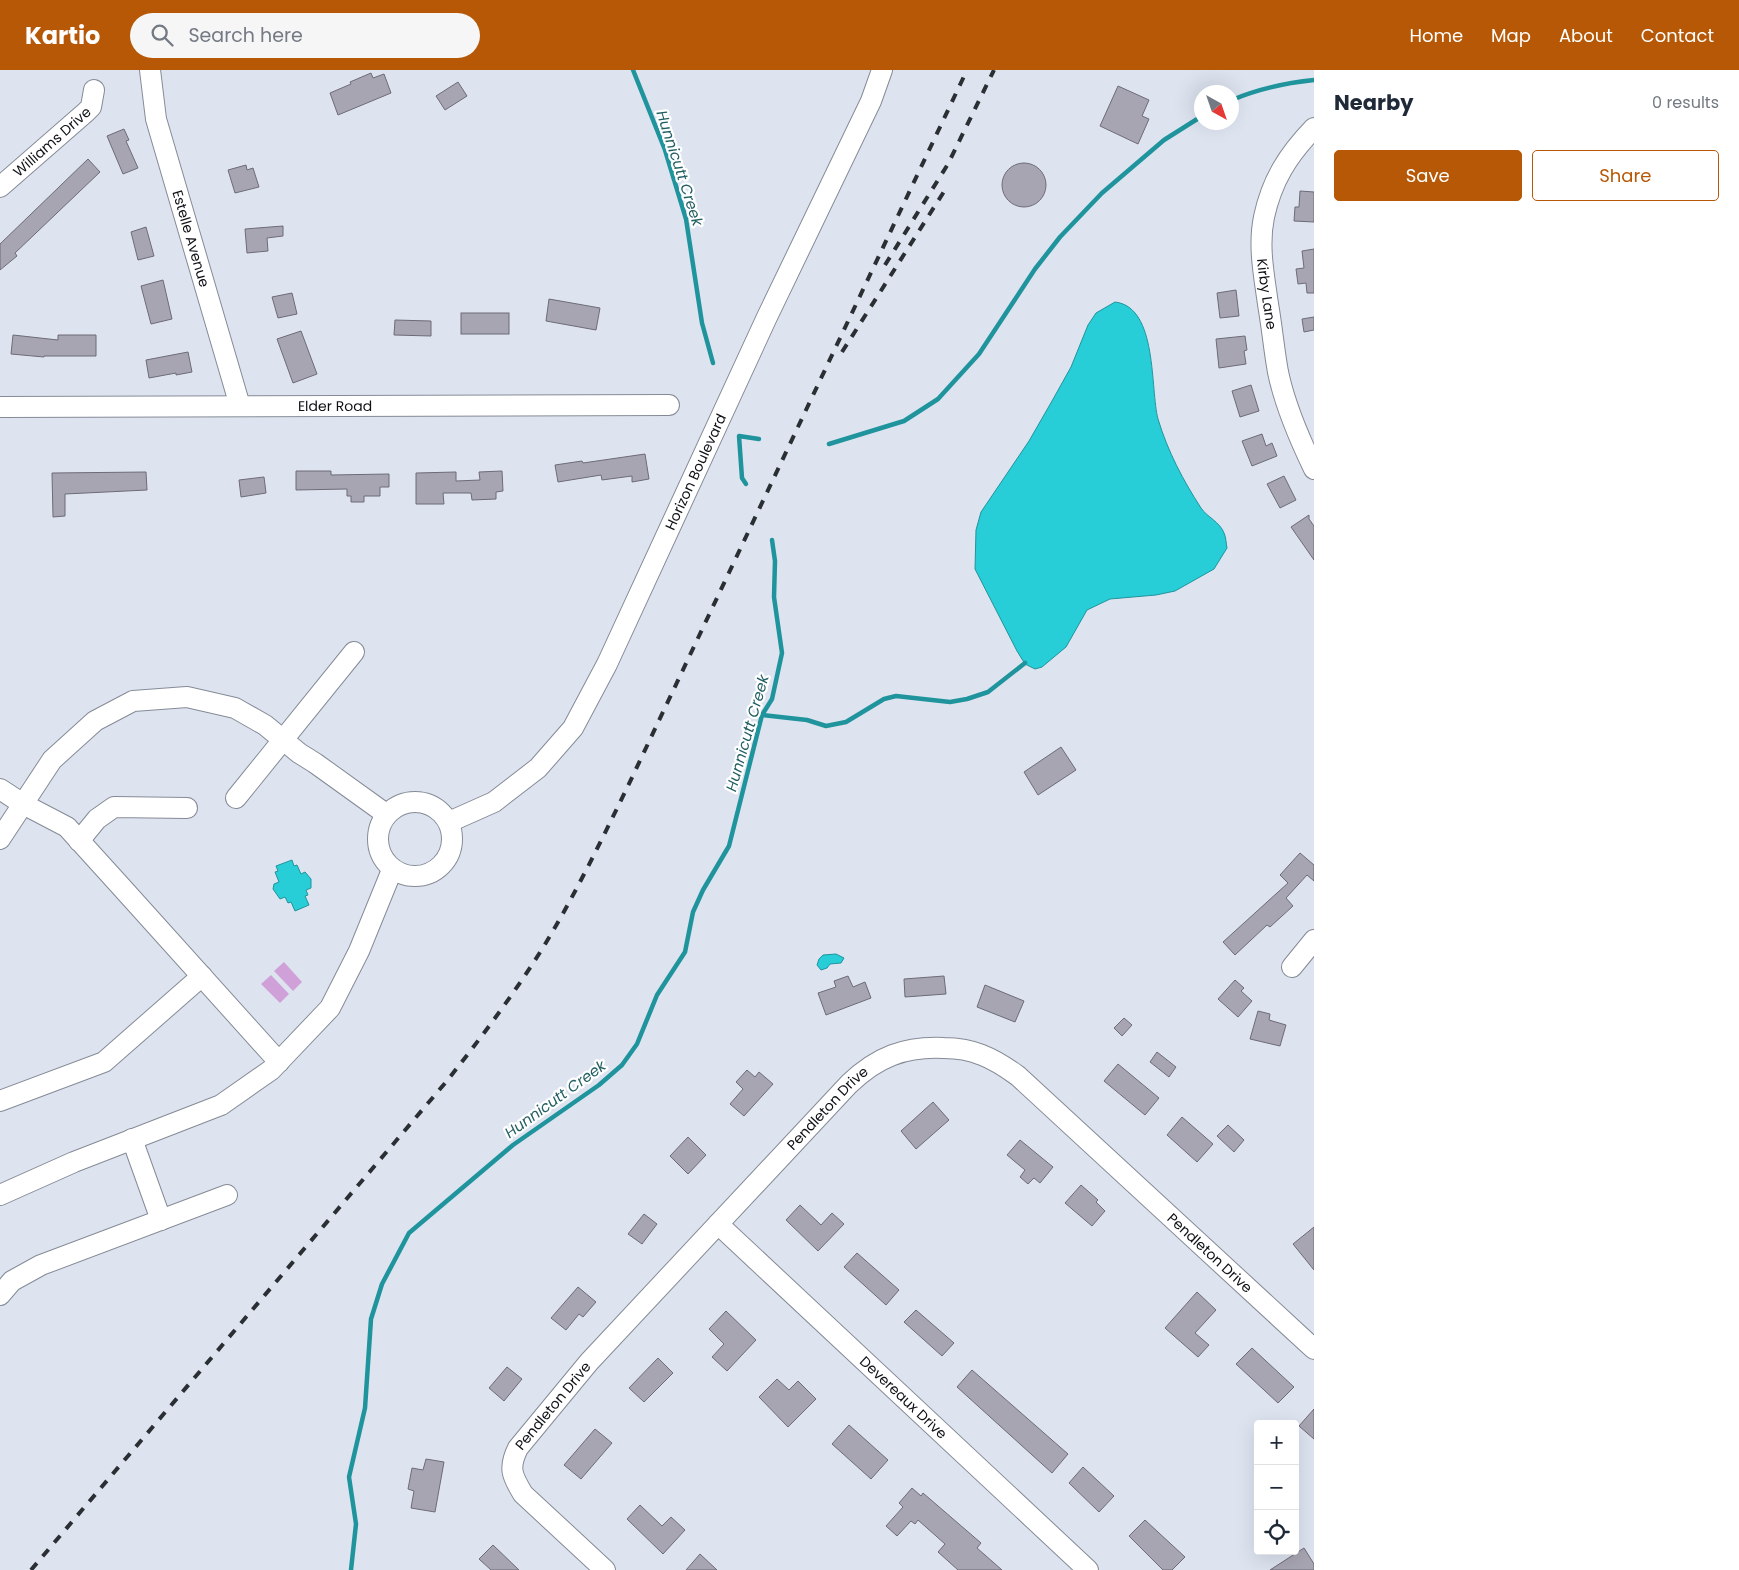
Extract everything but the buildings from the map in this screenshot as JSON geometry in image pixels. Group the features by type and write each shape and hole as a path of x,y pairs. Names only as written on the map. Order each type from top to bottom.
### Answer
{"street":[{"name":"Estelle Avenue","path":"150,70 156,119 240,406"},
{"name":"Horizon Boulevard","path":"449,822 494,802 538,768 573,728 607,664 763,326 871,101 882,70"},
{"name":"Williams Drive","path":"0,188 91,107 94,90"},
{"name":"Kirby Lane","path":"1314,128 1292,152 1280,171 1269,201 1261,238 1264,274 1279,374 1294,425 1314,469"},
{"name":"Elder Road","path":"0,407 669,405"},
{"path":"236,798 354,652"},
{"path":"0,839 52,760 95,721 133,701 187,697 235,708 265,725 299,754 315,763 386,814"},
{"path":"0,789 67,828 279,1062"},
{"path":"420,801 442,812 449,822 452,846 447,858 439,868 428,874 416,877 392,870 378,850 377,837 380,825 386,814 396,806 407,802 420,801"},
{"path":"79,841 97,819 114,807 187,808"},
{"path":"0,1195 74,1162 221,1105 271,1070 330,1008 360,952 392,870"},
{"path":"1292,967 1314,940"},
{"path":"0,1101 104,1062 202,976"},
{"name":"Pendleton Drive","path":"605,1570 524,1494 515,1481 512,1470 513,1459 526,1437 590,1362 718,1224 862,1072 890,1056 916,1048 960,1048 998,1062 1018,1076 1314,1349"},
{"path":"132,1139 161,1220"},
{"path":"0,1294 12,1281 41,1265 227,1195"},
{"name":"Devereaux Drive","path":"718,1224 1088,1570"}],"shaded area":[{"path":"284,962 302,982 293,991 274,971"},
{"path":"271,975 289,994 280,1003 261,984"}],"water":[{"path":"1115,302 1129,307 1139,318 1150,351 1158,419 1166,443 1182,476 1201,508 1222,529 1227,548 1214,569 1175,591 1156,595 1110,599 1087,610 1066,647 1042,667 1035,669 1025,664 1017,651 975,569 976,530 981,512 1029,441 1071,367 1088,325 1096,313"},
{"path":"292,860 294,866 297,865 301,874 305,872 311,879 311,888 306,890 308,895 305,896 309,905 295,911 291,902 288,903 285,897 280,899 273,889 274,884 279,882 275,872 278,871 276,866"},
{"path":"836,954 844,958 841,963 830,964 827,968 821,970 817,965 823,955"}],"waterway":[{"name":"Hunnicutt Creek","path":"633,70 665,150 686,219 702,323 713,363"},
{"path":"1239,98 1272,87 1314,80"},
{"path":"829,444 904,421 938,399 979,354 1035,269 1060,237 1102,193 1164,140 1194,121"},
{"path":"746,484 742,478 739,436 759,439"},
{"name":"Hunnicutt Creek","path":"351,1570 356,1524 349,1477 365,1408 371,1319 382,1284 409,1233 513,1145 599,1085 622,1065 637,1044 657,995 685,952 693,912 703,890 729,846 762,715 772,699 782,653 774,597 775,561 772,540"},
{"path":"762,715 807,720 826,726 846,722 884,699 896,696 950,702 967,699 988,692 1025,663"}],"railway":[{"path":"31,1570 446,1082 497,1016 544,946 577,888 627,788 967,70"},
{"path":"885,265 948,164 994,70"},
{"path":"842,352 945,190"}]}
